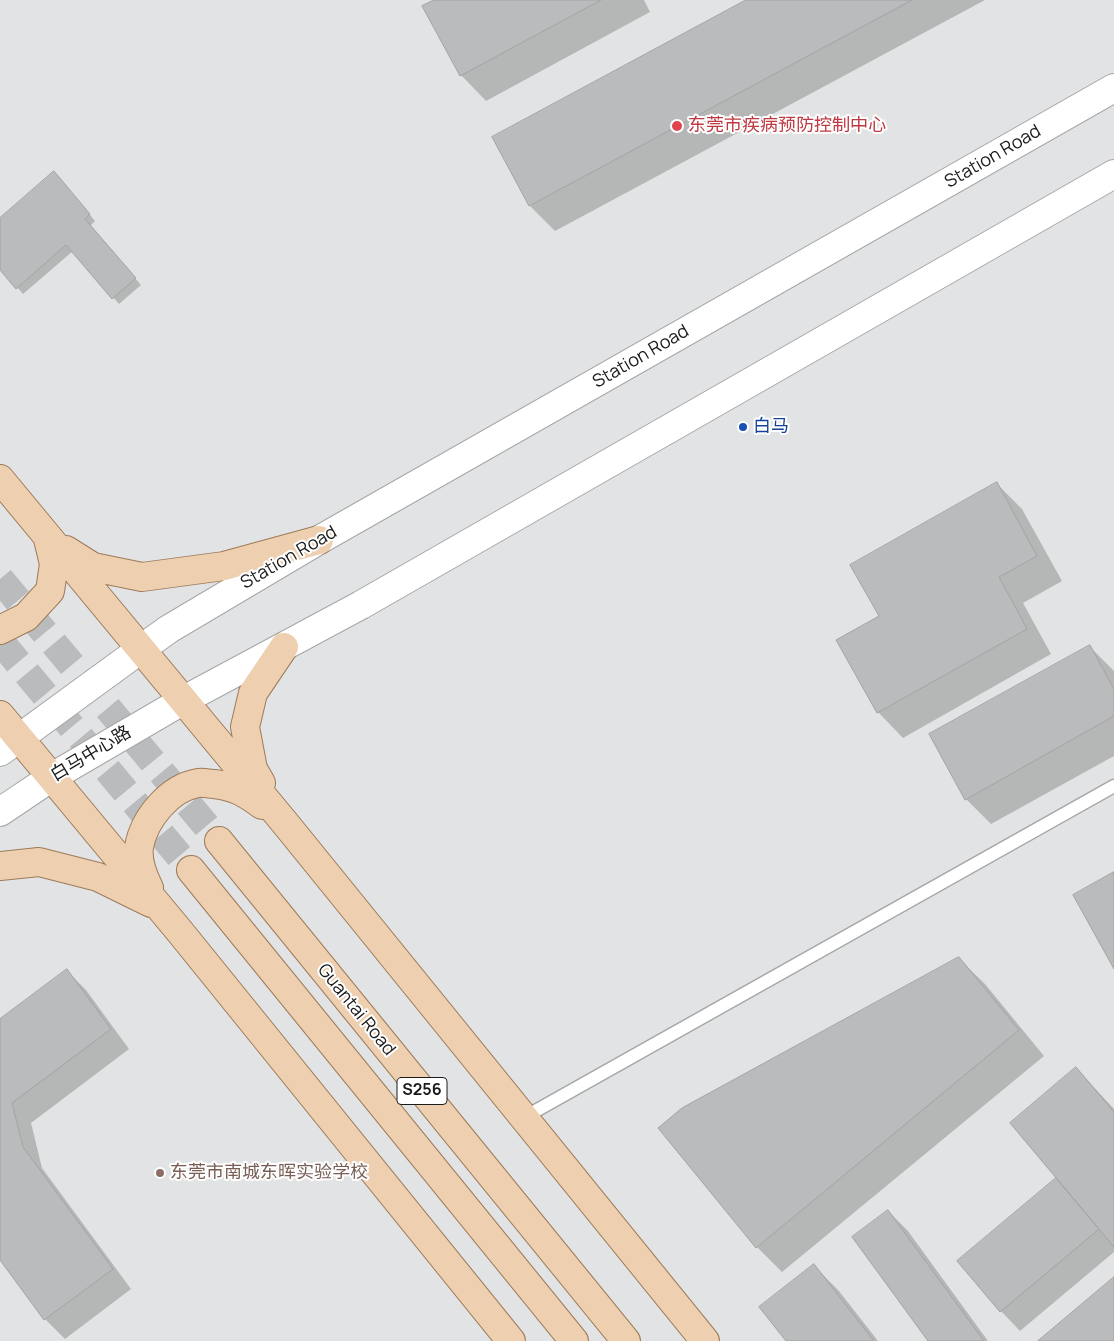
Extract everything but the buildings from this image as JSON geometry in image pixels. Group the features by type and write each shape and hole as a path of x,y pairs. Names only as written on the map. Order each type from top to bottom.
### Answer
{"main road":[{"name":"Station Road","path":"141,649 169,629 319,540 1114,88"},
{"path":"184,700 387,590 1114,174"},
{"path":"0,479 285,823 704,1341"},
{"path":"48,539 93,567 142,577 224,566 319,540"},
{"path":"0,630 26,617 50,591 54,564 48,539"},
{"path":"284,646 253,693 245,727 253,770 285,823"},
{"path":"10,745 141,649"},
{"name":"白马中心路","path":"0,812 52,777 184,700"},
{"path":"0,714 10,745 52,777 160,907 511,1341"},
{"path":"160,907 142,874 139,848 146,824 162,803 180,789 199,783 229,786 250,796 285,823"},
{"name":"Guantai Road","path":"219,841 626,1341"},
{"path":"0,866 39,862 98,877 160,907"},
{"name":"S256","path":"191,870 574,1341"}],"lane":[{"path":"523,1118 1114,786"}],"tunnel":[{"path":"0,579 219,841"},
{"path":"0,641 191,870"}],"place":[{"name":"东莞市疾病预防控制中心","path":"677,126"},
{"name":"白马","path":"743,427"},
{"name":"东莞市南城东晖实验学校","path":"160,1173"}]}
